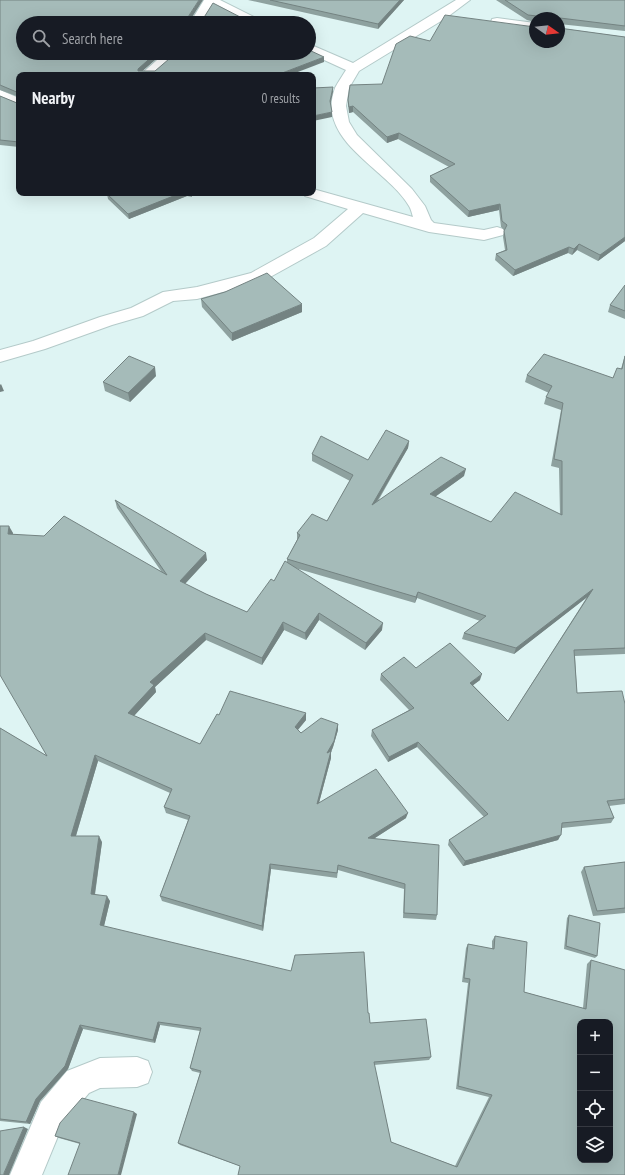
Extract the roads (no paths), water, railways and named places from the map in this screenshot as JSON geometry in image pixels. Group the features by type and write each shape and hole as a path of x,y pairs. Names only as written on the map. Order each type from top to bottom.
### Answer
{"street":[{"path":"200,16 210,0 241,16"},
{"path":"429,227 422,222 416,205 405,191 357,146 346,132 340,115 338,102 346,77 354,68 464,0"},
{"path":"442,15 457,17"},
{"path":"488,21 529,25"},
{"path":"316,51 354,68"},
{"path":"151,72 165,60"},
{"path":"0,94 16,102"},
{"path":"316,194 429,227 484,235 497,232"},
{"path":"0,356 39,345 106,321 137,312 169,296 197,293 257,277 320,242 360,207"},
{"path":"26,1175 52,1114 78,1082 100,1073 137,1072"}]}
